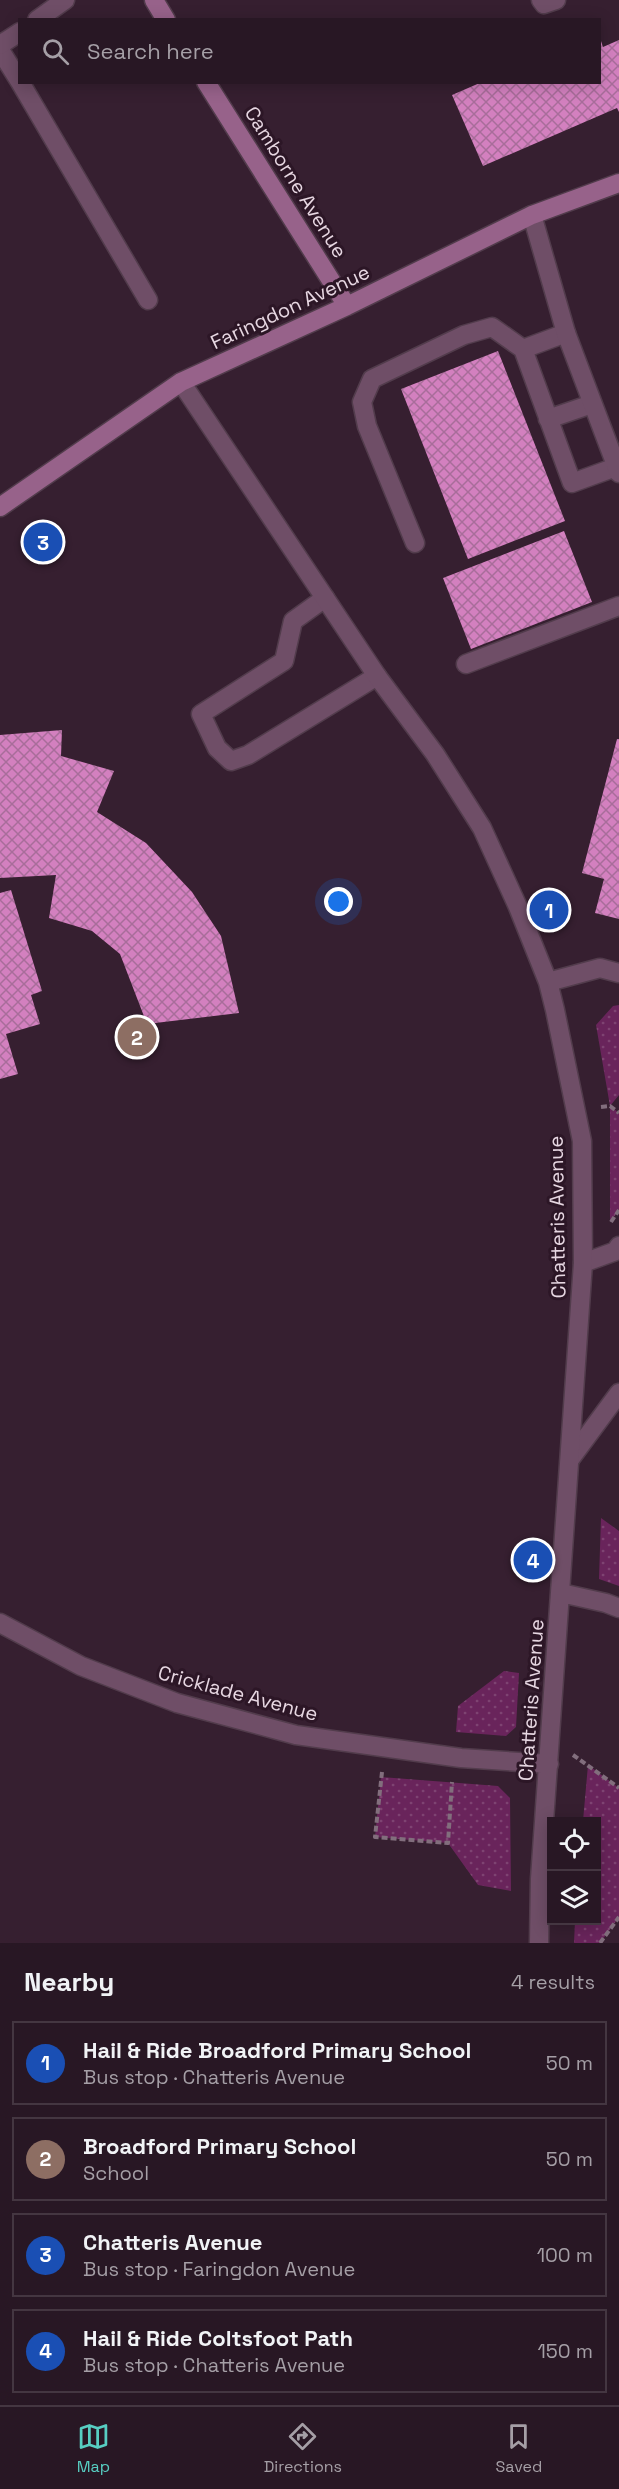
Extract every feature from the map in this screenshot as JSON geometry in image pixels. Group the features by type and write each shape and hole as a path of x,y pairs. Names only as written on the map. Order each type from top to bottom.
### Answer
{"street":[{"path":"40,18 65,0"},
{"path":"154,0 165,18"},
{"path":"541,0 544,4 556,0"},
{"path":"18,34 0,47 18,78"},
{"path":"21,84 148,300"},
{"name":"Camborne Avenue","path":"207,84 347,306"},
{"name":"Faringdon Avenue","path":"0,507 181,382 347,306 532,214 619,183"},
{"path":"416,543 367,426 362,402 372,379 464,335 492,327 523,349 572,483 618,470 614,440 591,404 566,333 532,214"},
{"path":"523,349 566,333"},
{"name":"Chatteris Avenue","path":"181,382 377,676 435,754 482,828 518,907 548,982 582,1141 583,1263 540,1879 539,1943"},
{"path":"548,420 591,404"},
{"path":"326,598 293,621 285,662 201,714 217,748 231,761 248,755 377,676"},
{"path":"466,663 619,606"},
{"path":"548,982 600,968 619,973"},
{"path":"583,1263 616,1251 619,1246"},
{"path":"571,1458 619,1393"},
{"path":"561,1593 619,1608"},
{"name":"Cricklade Avenue","path":"0,1623 81,1666 177,1703 296,1735 453,1757 549,1764"}],"path":[{"path":"551,1738 619,1788"},
{"path":"384,1748 375,1837 448,1843 453,1757"},
{"path":"600,1943 619,1917"}],"shaded area":[{"path":"619,1005 619,1095 610,1106 596,1025 613,1006"},
{"path":"610,1106 619,1113 619,1210 610,1222"},
{"path":"601,1518 619,1531 619,1586 599,1579"},
{"path":"504,1671 519,1673 516,1727 506,1736 456,1732 458,1706"},
{"path":"588,1765 619,1788 619,1917 600,1943 574,1943 575,1925 601,1925 601,1817 583,1817"},
{"path":"381,1777 498,1786 510,1798 511,1891 478,1885 448,1843 375,1837"}],"building":[{"path":"619,40 619,112 617,108 483,166 452,95 477,84 601,84 601,41 603,47"},
{"path":"498,351 565,521 468,559 401,389"},
{"path":"564,531 592,602 471,649 443,578"},
{"path":"62,730 61,756 114,771 97,812 146,843 192,892 221,936 239,1013 147,1024 120,954 92,931 49,918 56,875 0,878 0,735"},
{"path":"617,739 619,739 619,919 595,913 604,879 582,873"},
{"path":"11,890 42,991 31,995 40,1024 6,1034 18,1074 0,1079 0,893"}],"place":[{"name":"Chatteris Avenue","path":"43,542"},
{"name":"Hail & Ride Broadford Primary School","path":"549,910"},
{"name":"Broadford Primary School","path":"137,1037"},
{"name":"Hail & Ride Coltsfoot Path","path":"533,1560"}]}
